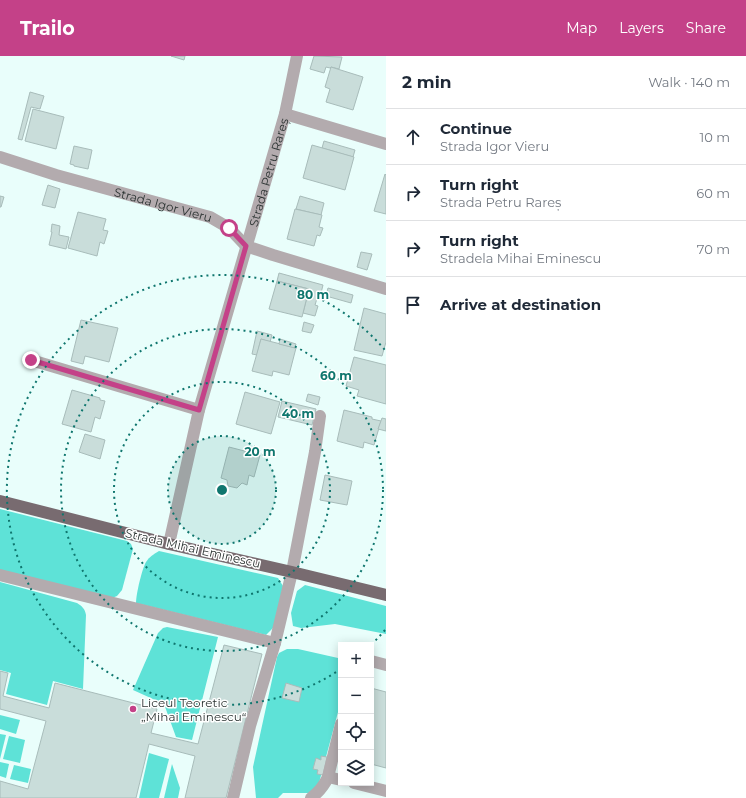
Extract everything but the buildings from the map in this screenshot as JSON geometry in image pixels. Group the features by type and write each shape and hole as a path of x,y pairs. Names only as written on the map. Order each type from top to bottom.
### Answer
{"main road":[{"name":"Strada Mihai Eminescu","path":"0,501 169,544 386,595"}],"street":[{"name":"Strada Petru Rareș","path":"169,544 199,410 285,114 297,56"},
{"path":"285,114 386,144"},
{"name":"Strada Igor Vieru","path":"0,157 210,217 229,228 246,246 386,289"},
{"path":"31,360 199,410"},
{"path":"233,798 250,726 275,643 292,572 315,452 320,416"},
{"path":"0,575 275,643"},
{"path":"374,663 386,665"},
{"path":"311,798 318,793 328,777 338,736"},
{"path":"328,777 338,779"},
{"path":"368,786 386,790"}],"shaded area":[{"path":"0,509 127,541 131,544 133,549 122,590 117,596 112,598 0,572"},
{"path":"159,551 278,578 283,586 274,627 266,635 136,603 144,565 153,554"},
{"path":"0,582 77,603 83,608 86,615 83,689 53,681 47,705 6,694 11,673 0,670"},
{"path":"305,585 386,606 386,634 335,624 301,628 293,626 291,613 297,591"},
{"path":"167,627 218,637 192,740 176,737 164,704 133,690 158,633 163,628"},
{"path":"287,649 298,649 338,658 338,712 319,783 311,793 283,793 278,798 256,798 253,767 279,653"},
{"path":"0,715 20,720 16,734 0,729"},
{"path":"0,734 6,735 0,759"},
{"path":"9,736 25,740 20,763 3,759"},
{"path":"149,753 169,759 159,798 139,798"},
{"path":"0,762 9,764 6,778 0,776"},
{"path":"172,764 180,788 178,798 164,798"},
{"path":"14,765 31,769 28,783 10,779"}],"place":[{"name":"Liceul Teoretic „Mihai Eminescu“","path":"133,709"}],"route":[{"path":"31,360 199,410 246,246 229,228"}]}
